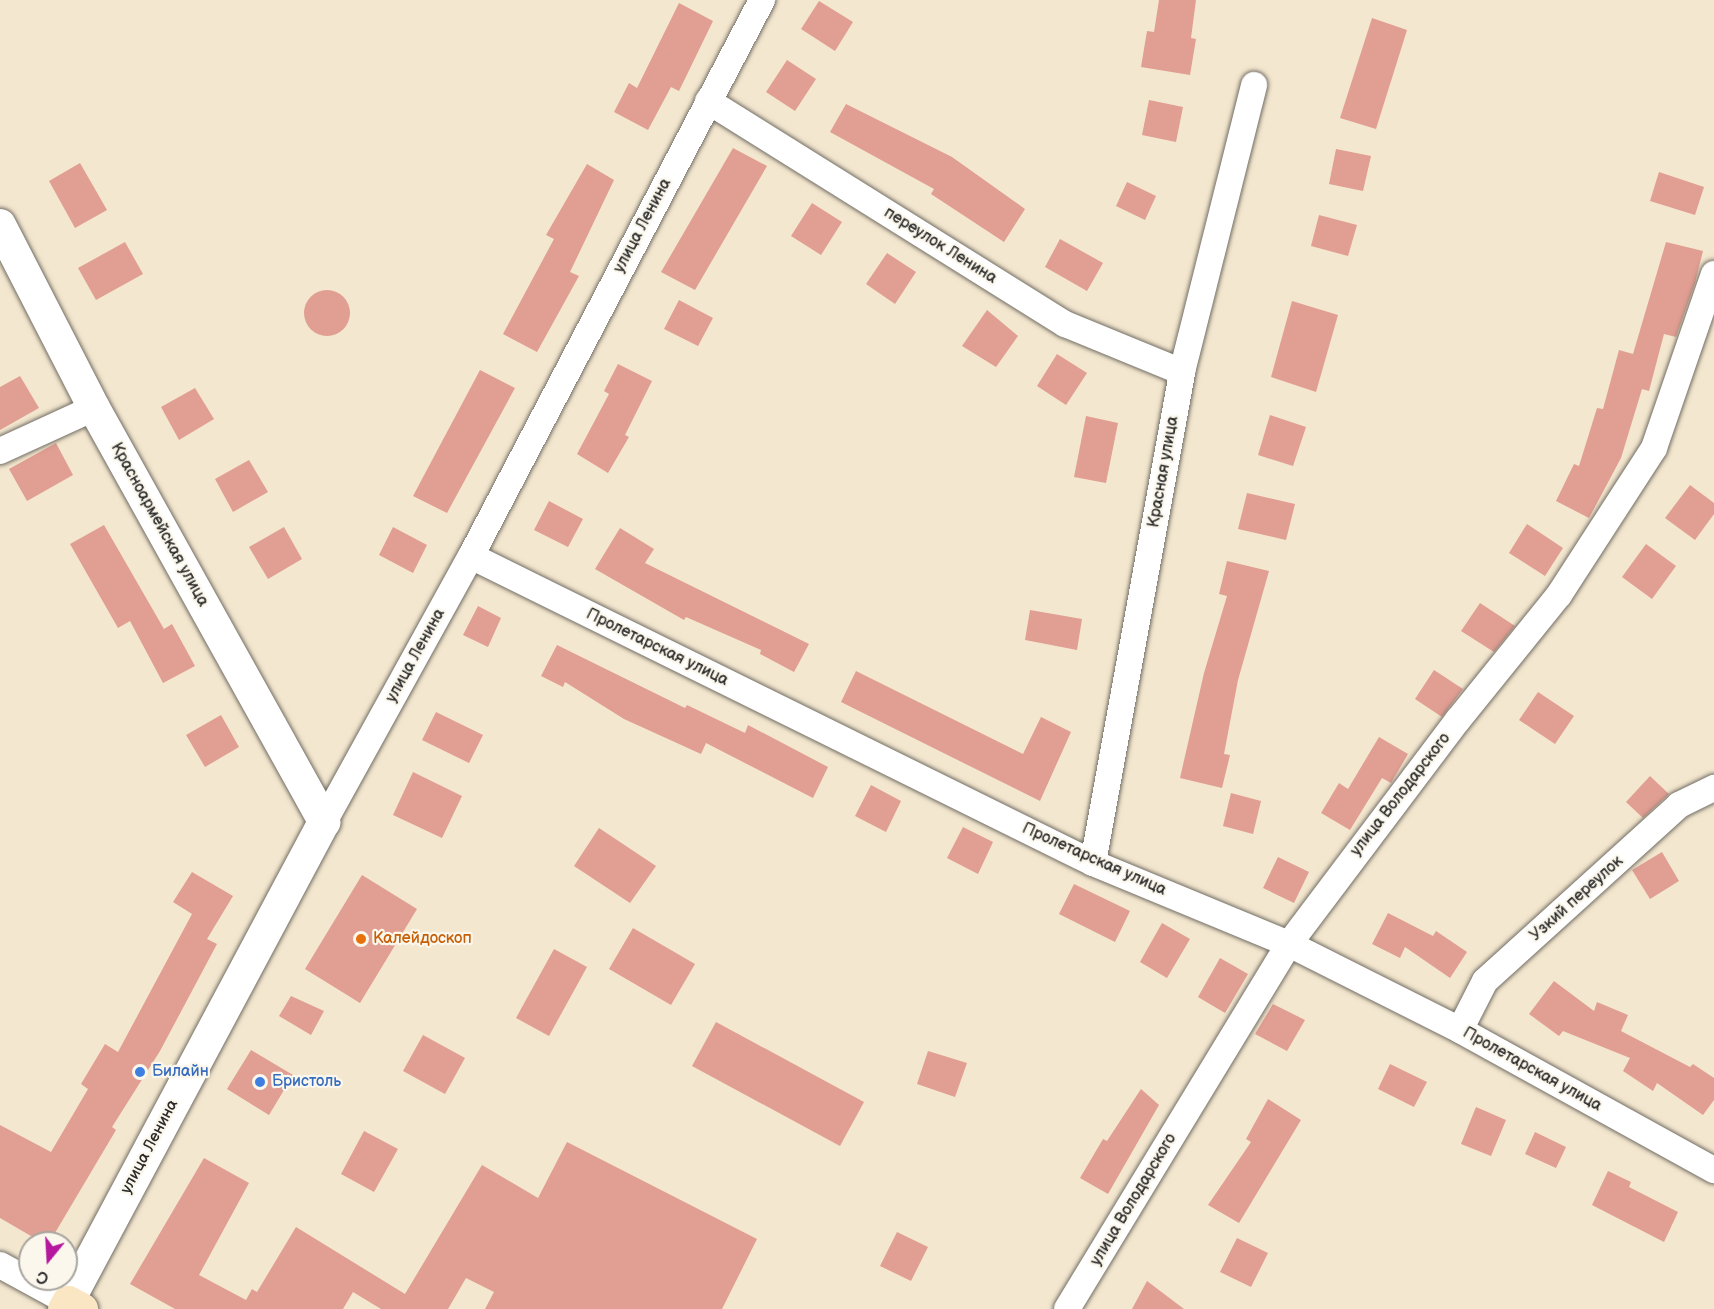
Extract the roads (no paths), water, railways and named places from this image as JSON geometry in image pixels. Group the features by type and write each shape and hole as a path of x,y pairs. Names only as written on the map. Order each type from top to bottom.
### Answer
{"street":[{"name":"улица Ленина","path":"71,1307 324,822 471,556 762,0"},
{"name":"Красная улица","path":"1093,863 1182,372 1254,85"},
{"name":"переулок Ленина","path":"708,101 1065,324 1182,372"},
{"name":"Красноармейская улица","path":"0,225 94,408 324,822"},
{"name":"улица Володарского","path":"1067,1309 1289,944 1451,729 1559,595 1654,448 1714,274"},
{"path":"0,451 94,408"},
{"name":"Пролетарская улица","path":"471,556 1093,863 1289,944 1460,1030 1714,1170"},
{"name":"Узкий переулок","path":"1460,1030 1485,981 1679,806 1714,788"},
{"path":"0,1265 71,1307"}],"place":[{"name":"Калейдоскоп","path":"361,939"},
{"name":"Билайн","path":"140,1072"},
{"name":"Бристоль","path":"260,1082"}]}
